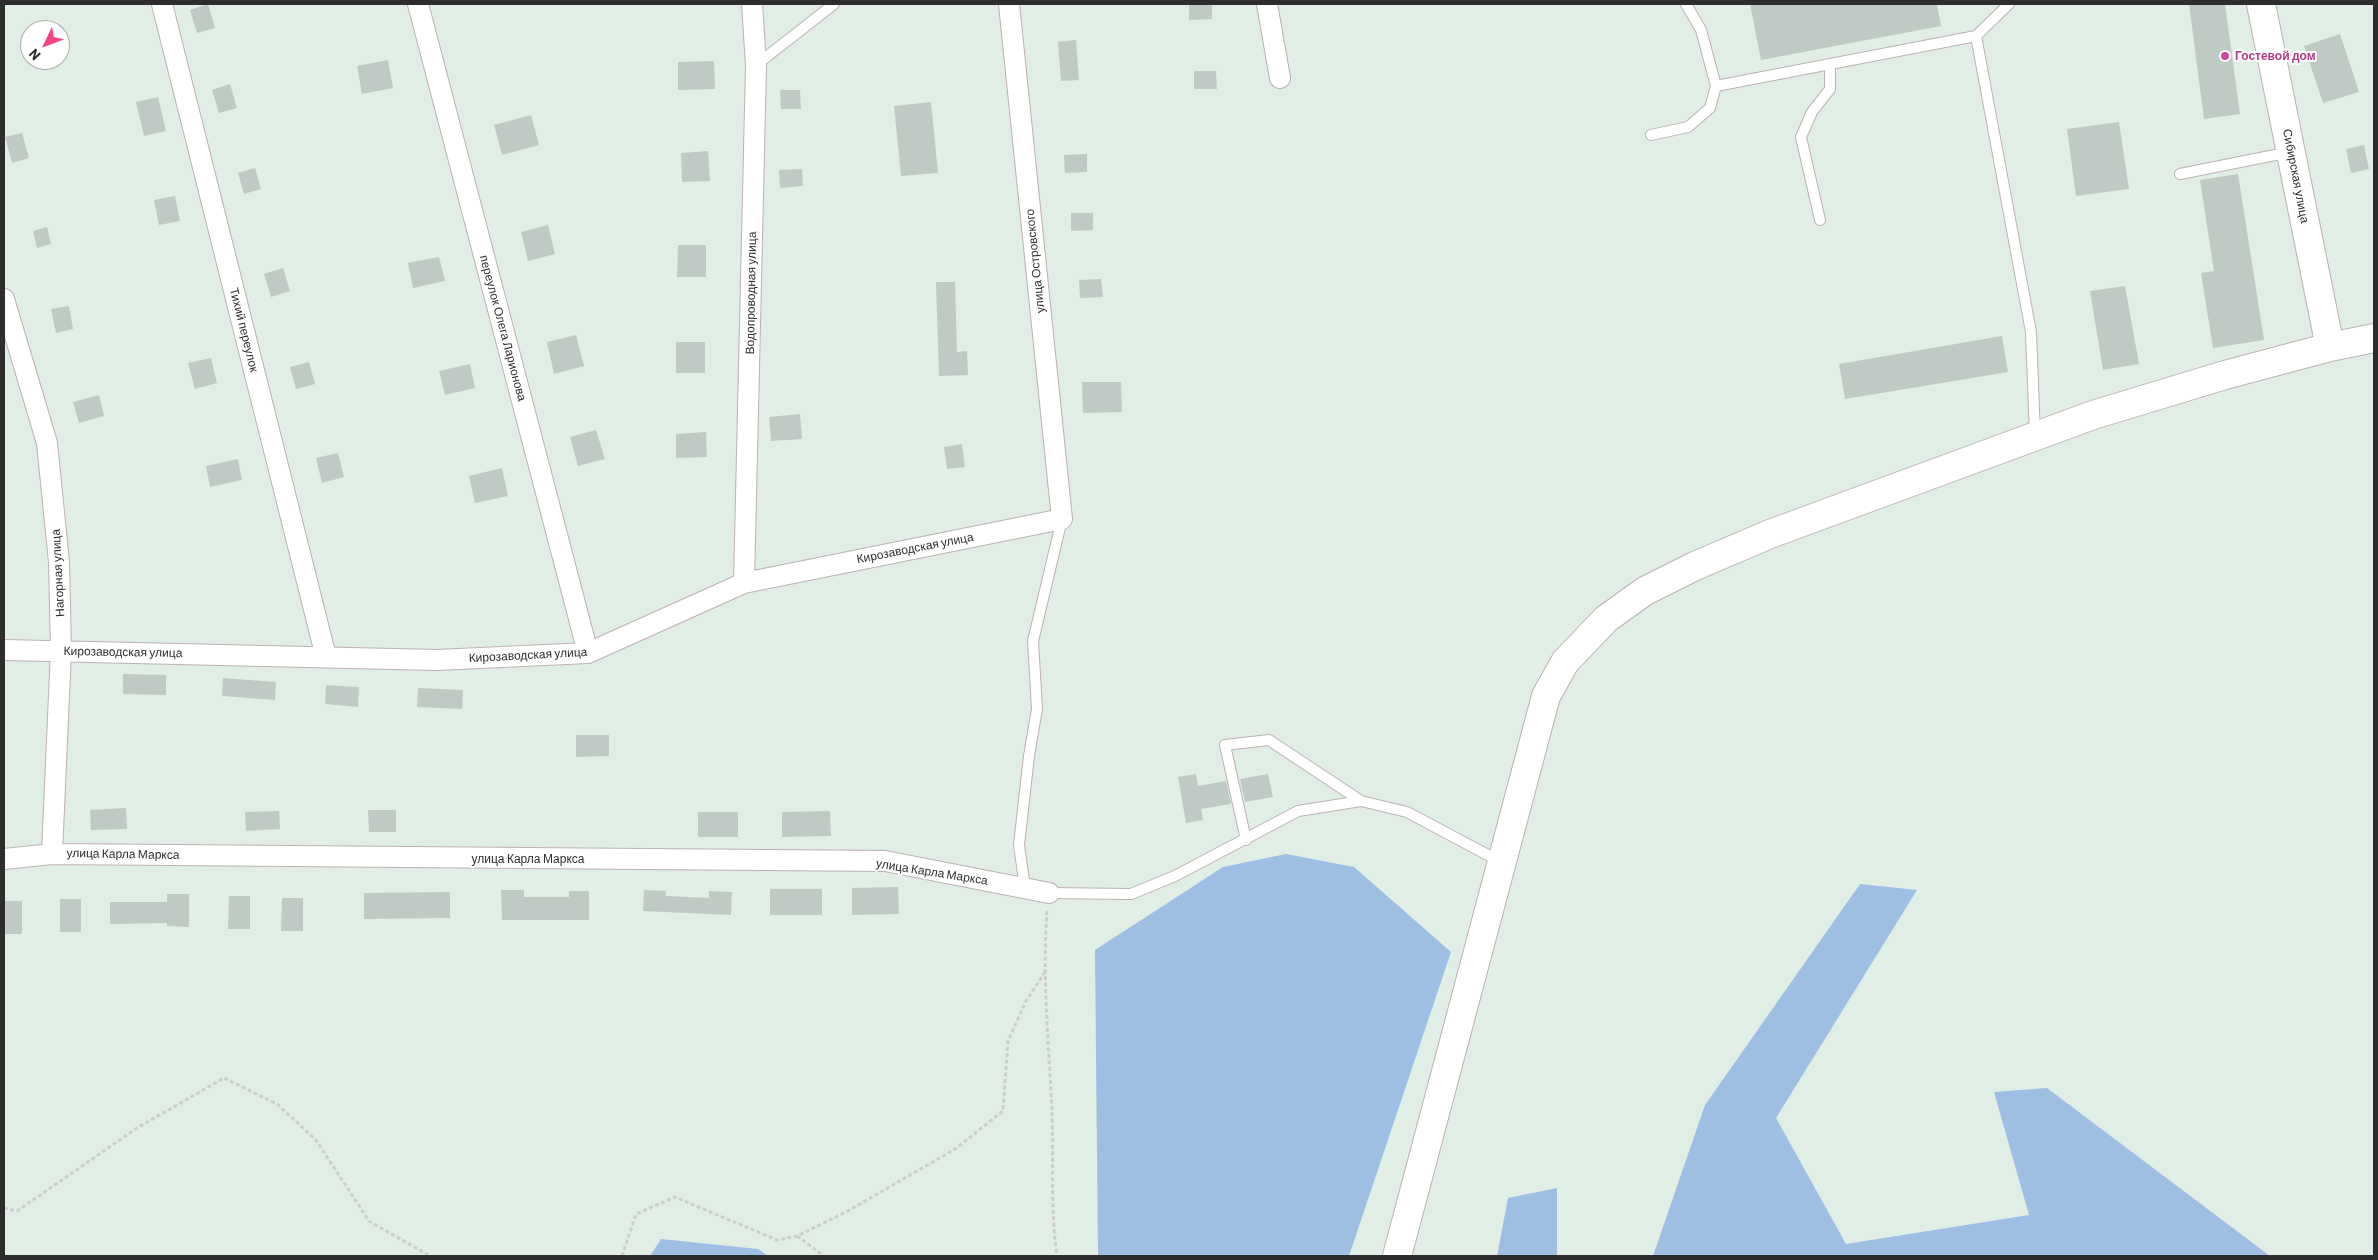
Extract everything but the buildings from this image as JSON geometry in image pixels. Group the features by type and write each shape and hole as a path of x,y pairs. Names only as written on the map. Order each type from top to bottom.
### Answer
{"main road":[{"name":"Сибирская улица","path":"2261,4 2330,347"},
{"path":"1398,1256 1546,696 1565,662 1606,619 1645,591 1695,566 1770,534 2093,415 2225,375 2330,347 2374,338"}],"street":[{"name":"Тихий переулок","path":"162,4 326,657"},
{"name":"переулок Олега Ларионова","path":"418,4 588,653"},
{"name":"Водопроводная улица","path":"744,583 756,65 752,4"},
{"name":"улица Островского","path":"1008,4 1062,519"},
{"path":"1267,4 1280,78"},
{"name":"Нагорная улица","path":"4,299 47,443 59,562 61,650 52,854"},
{"name":"Кирозаводская улица","path":"4,650 437,660 588,653 744,583 1062,519"},
{"name":"улица Карла Маркса","path":"4,859 52,854 885,861 1049,893"}],"lane":[{"path":"756,65 834,4"},
{"path":"1651,135 1688,127 1710,108 1716,86 1701,30 1686,4"},
{"path":"1716,86 1976,36 2009,4"},
{"path":"1976,36 2032,332 2035,437"},
{"path":"1820,220 1801,137 1812,112 1830,88 1830,64"},
{"path":"2180,174 2291,151"},
{"path":"1025,888 1019,845 1029,756 1037,709 1033,641 1062,519"},
{"path":"1246,840 1225,745 1269,740 1361,801 1407,812 1502,863"},
{"path":"1049,893 1131,894 1174,876 1246,840 1298,811 1361,801"}],"path":[{"path":"1049,893 1044,949 1052,1115 1053,1226 1057,1256"},
{"path":"622,1256 636,1214 675,1197 777,1240 797,1236 846,1212 955,1149 1003,1111 1008,1041 1026,1001 1045,972"},
{"path":"4,1208 17,1211 137,1128 224,1078 277,1104 316,1140 369,1221 430,1256"},
{"path":"797,1236 824,1256"}],"shaded area":[{"path":"1286,854 1354,867 1451,952 1349,1256 1098,1256 1095,950 1223,867"},
{"path":"1860,884 1917,890 1776,1118 1846,1244 2029,1215 1994,1092 2047,1088 2270,1256 1653,1256 1705,1105"},
{"path":"1557,1188 1557,1256 1497,1256 1508,1198"},
{"path":"661,1239 758,1249 768,1256 650,1256"}],"place":[{"name":"Гостевой дом","path":"2225,56"}]}
